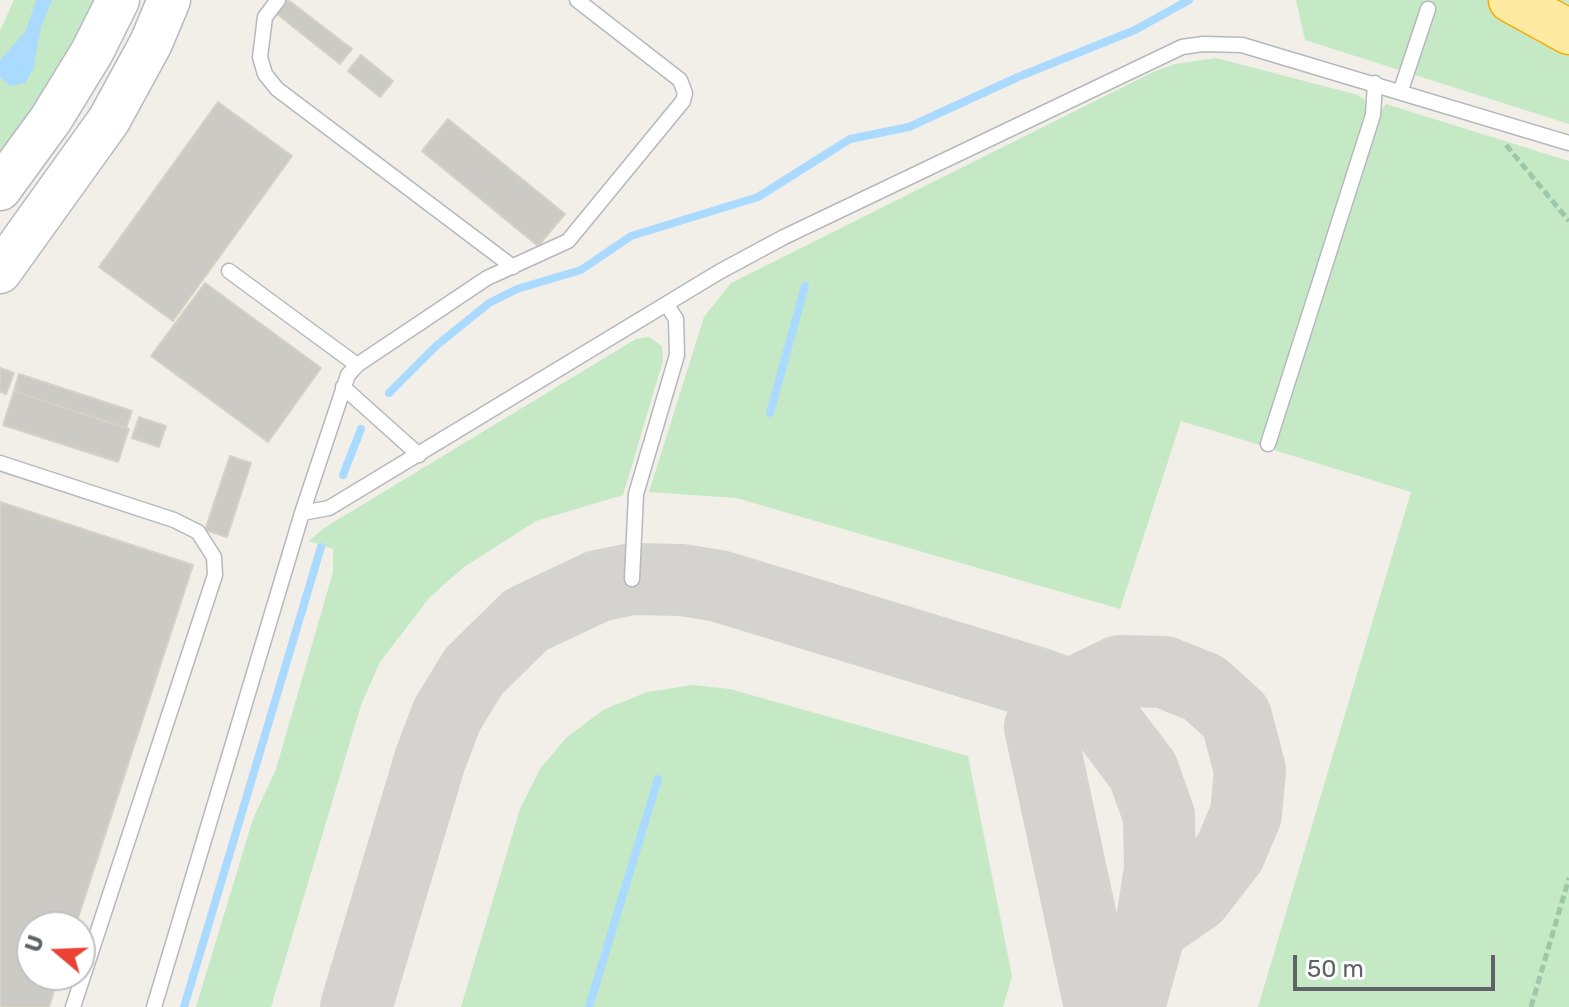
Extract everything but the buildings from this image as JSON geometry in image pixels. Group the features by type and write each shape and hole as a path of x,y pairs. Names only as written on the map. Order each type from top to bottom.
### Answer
{"highway":[{"path":"1511,0 1569,32"}],"main road":[{"path":"0,189 51,119 92,52 118,0"},
{"path":"0,272 109,120 151,43 169,0"}],"lane":[{"path":"278,0 265,17 260,57 265,74 277,89 513,267"},
{"path":"154,1007 302,513 343,387 357,365 487,278 568,241 685,93 680,80 577,0"},
{"path":"1401,90 1428,9"},
{"path":"302,513 329,508 784,237 1182,47 1242,45 1401,90 1569,143"},
{"path":"1268,444 1373,115 1375,83"},
{"path":"229,271 357,365"},
{"path":"632,579 636,494 677,355 676,319 667,305"},
{"path":"343,387 419,455"},
{"path":"0,463 174,520 198,532 214,557 215,575 73,1007"}],"path":[{"path":"1481,114 1567,218"},
{"path":"1531,1007 1569,878"}],"green space":[{"path":"14,0 94,0 64,61 0,159 0,31"},
{"path":"1296,0 1569,0 1569,124 1305,40"},
{"path":"1216,58 1358,95 1365,100 1366,111 1260,445 1181,421 1120,609 736,498 649,492 704,317 731,283 1153,72 1175,64"},
{"path":"1386,104 1569,161 1569,1007 1258,1007 1411,492 1274,450 1381,111"},
{"path":"649,337 662,346 663,361 623,495 536,521 464,567 430,597 380,662 361,705 271,1007 196,1007 253,819 276,769 333,572 333,549 309,541 324,528 636,339"},
{"path":"693,685 730,689 968,756 1012,976 1003,1007 461,1007 520,809 540,769 566,738 603,710 647,692"}],"water":[{"path":"36,0 52,0 41,27 33,70 25,83 10,86 0,77 0,60 26,31"}],"waterway":[{"path":"389,393 436,346 489,303 517,289 581,270 631,236 758,197 850,139 909,127 1018,77 1135,30 1189,0"},
{"path":"770,413 805,286"},
{"path":"343,475 361,429"},
{"path":"184,1007 321,547"},
{"path":"589,1007 658,779"}],"taxiway":[{"path":"356,1007 430,760 447,715 474,671 526,620 598,586 632,579 682,580 719,586 1040,684 1070,695 1102,717 1143,771 1159,816 1160,869 1151,927 1129,1007"},
{"path":"1100,1007 1040,727 1070,695 1120,671 1164,672 1204,688 1236,717 1250,770 1246,814 1230,852 1196,896 1151,927"}]}
